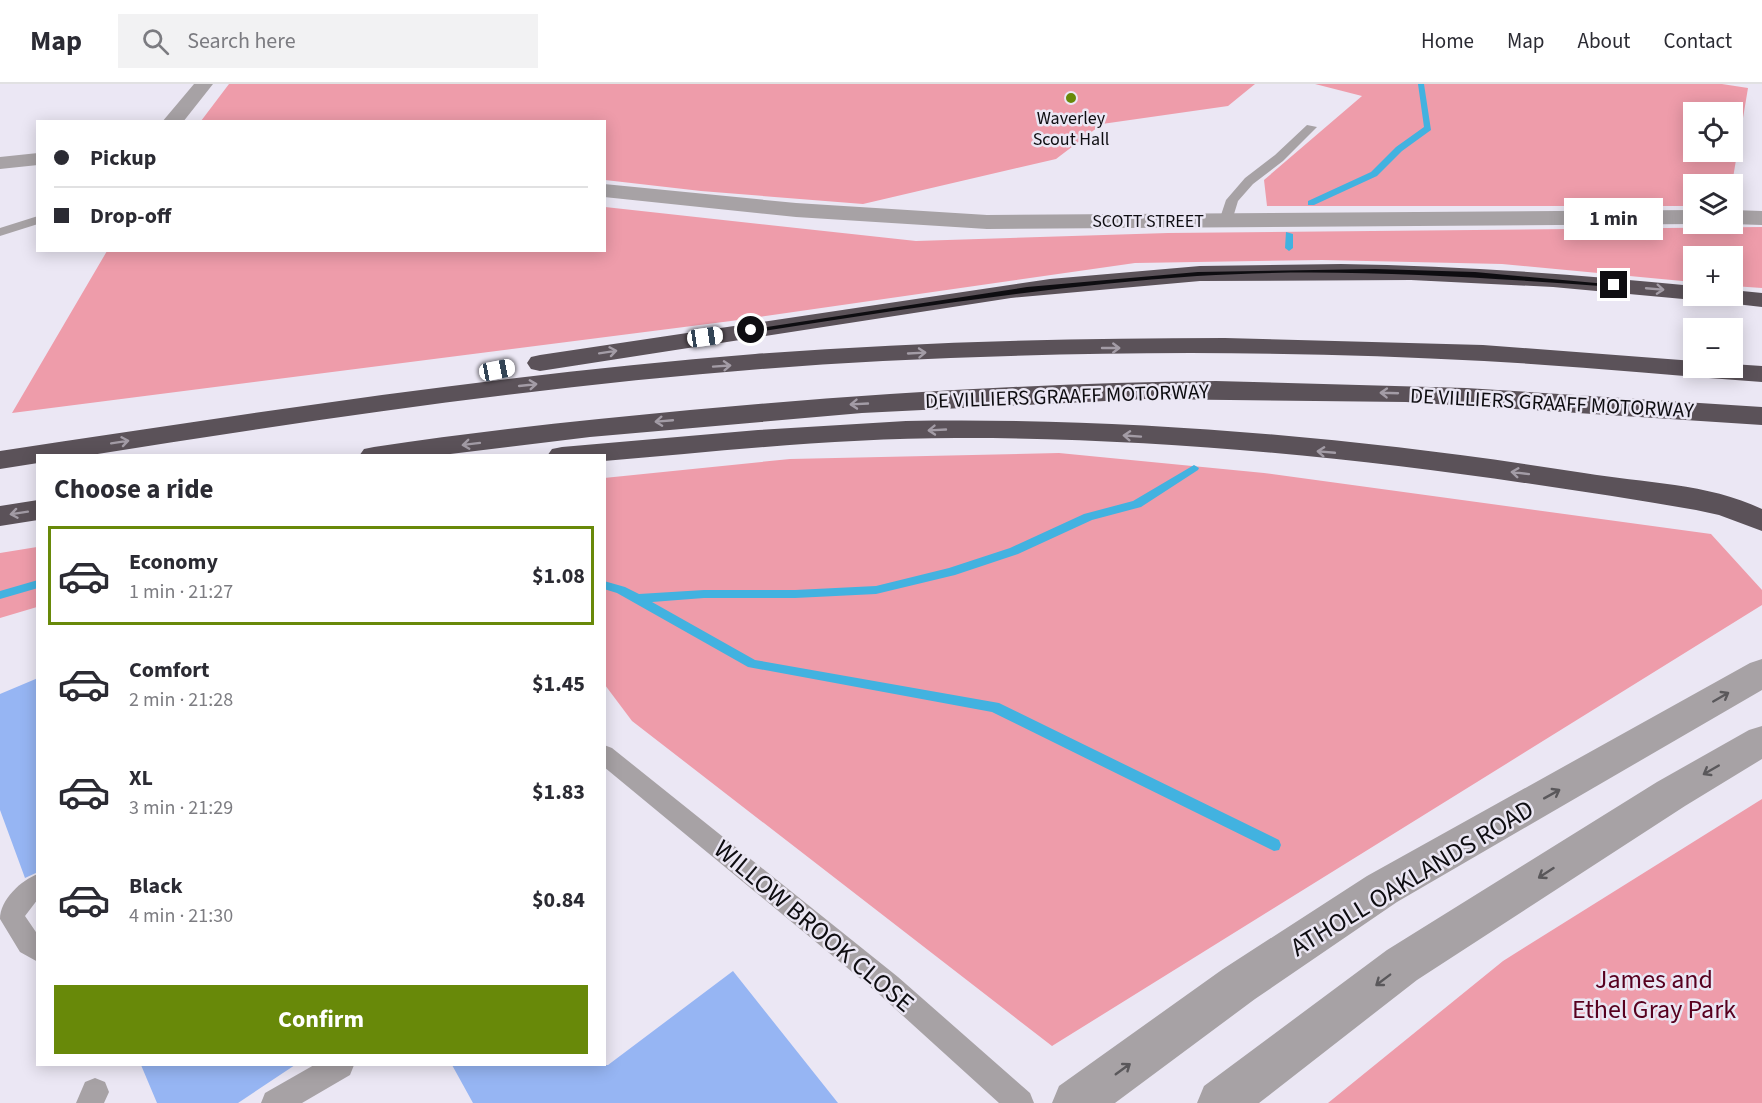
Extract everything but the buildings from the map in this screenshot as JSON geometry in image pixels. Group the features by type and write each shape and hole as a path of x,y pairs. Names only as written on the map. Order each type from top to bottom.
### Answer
{"highway":[{"path":"241,423 519,366 926,303 1128,278 1375,271 1475,274 1683,292"},
{"path":"1743,298 1762,300"},
{"path":"39,454 447,394 654,371 1005,348 1243,347 1446,351 1762,374"},
{"name":"DE VILLIERS GRAAFF MOTORWAY","path":"401,454 634,424 848,405 1039,394 1286,390 1474,397 1762,416"},
{"path":"586,454 834,434 956,429 1111,434 1390,458 1564,478 1762,496"},
{"path":"0,460 36,454"},
{"path":"1564,478 1695,500 1731,508 1762,521"},
{"path":"0,516 36,510"}],"street":[{"path":"174,120 204,84"},
{"path":"0,164 36,159"},
{"name":"SCOTT STREET","path":"606,190 887,219 987,222 1683,217"},
{"path":"1743,217 1762,218"},
{"name":"ATHOLL OAKLANDS ROAD","path":"1076,1103 1239,984 1382,889 1762,673"},
{"path":"1221,1103 1402,965 1671,794 1762,741"}],"lane":[{"path":"1226,220 1232,200 1249,181 1279,158 1311,127"},
{"path":"3,231 36,211"},
{"path":"3,231 36,221"},
{"name":"WILLOW BROOK CLOSE","path":"606,756 889,986 1020,1103"},
{"path":"36,886 27,893 11,915 28,944 36,949"},
{"path":"275,1103 338,1066"}],"green space":[{"path":"229,84 1255,84 1228,106 1102,124 1056,159 863,204 701,191 606,180 606,120 202,120"},
{"path":"1315,84 1722,84 1748,88 1743,118 1743,102 1683,102 1683,162 1736,162 1734,174 1683,174 1683,206 1267,206 1264,180 1362,96"},
{"path":"606,207 916,241 1168,233 1683,228 1683,234 1743,234 1743,227 1762,227 1762,288 1743,287 1743,246 1683,246 1683,281 1502,264 1322,260 1135,263 731,321 12,413 106,252 606,252"},
{"path":"1059,453 1264,473 1711,534 1762,590 1762,605 1052,1046 632,721 606,686 606,478 790,459"},
{"path":"36,547 36,607 0,618 0,553"},
{"name":"James and Ethel Gray Park","path":"1762,799 1762,1103 1328,1103 1503,961"}],"waterway":[{"path":"1311,203 1374,174 1399,149 1428,128 1421,84"},
{"path":"1289,234 1289,248"},
{"path":"637,599 704,594 795,594 876,590 951,572 1014,551 1088,517 1137,504 1194,468"},
{"path":"0,595 36,585"},
{"path":"606,586 621,590 637,599"},
{"path":"637,599 752,664 994,707 1274,845"}],"place":[{"name":"Waverley Scout Hall","path":"1071,98"}],"route":[{"path":"751,330 1027,289 1128,278 1198,274 1375,271 1475,274 1614,285"}]}
